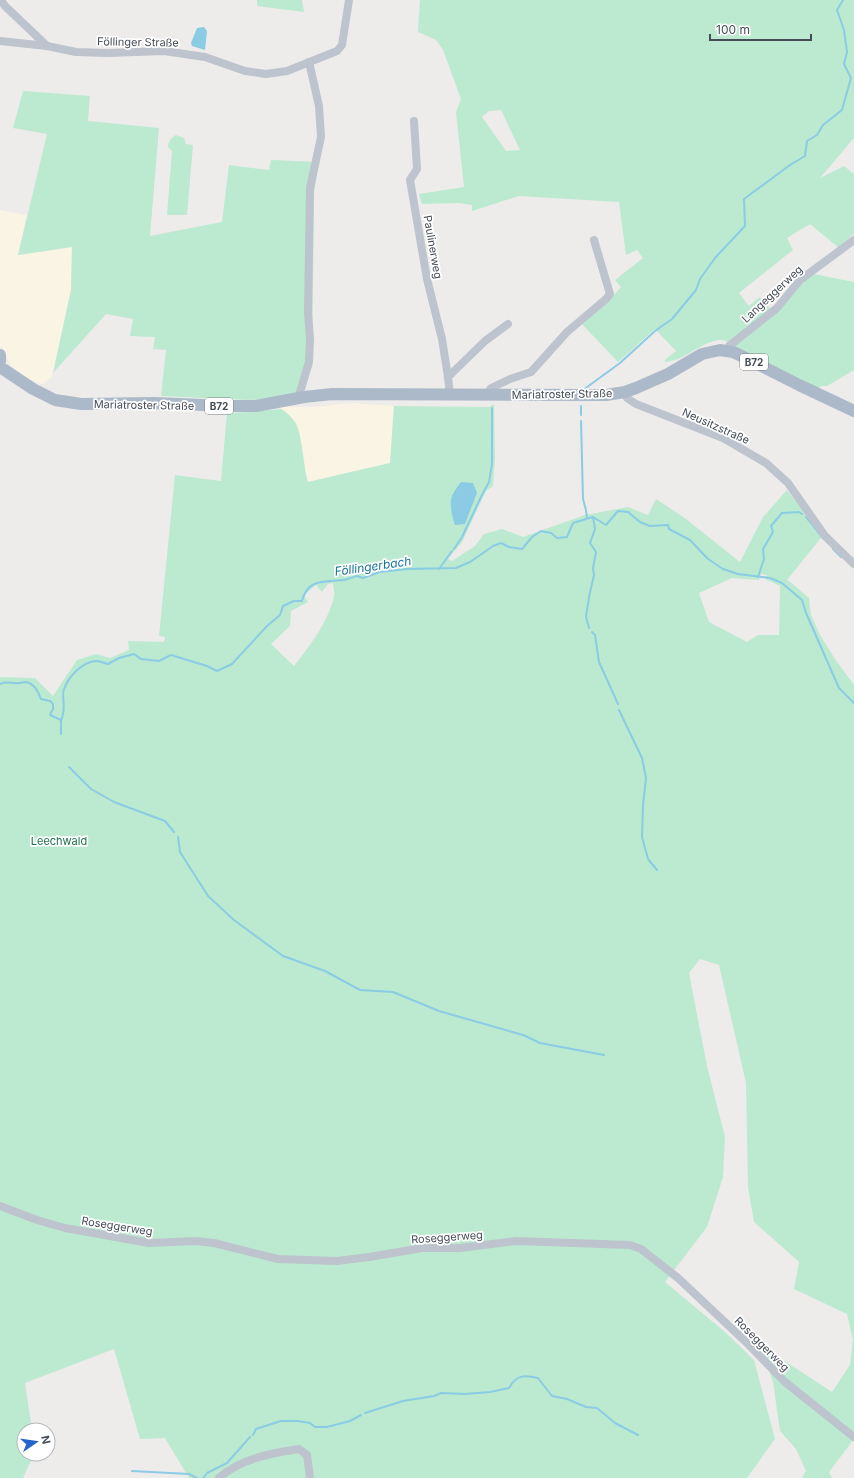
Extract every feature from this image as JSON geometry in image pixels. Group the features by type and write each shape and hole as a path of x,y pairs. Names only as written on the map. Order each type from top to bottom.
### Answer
{"main road":[{"name":"Mariatroster Straße","path":"0,367 32,389 55,400 68,402 101,404 154,403 256,406 332,394 450,396 606,395 625,392 652,382 702,354 716,350 726,351 746,358 799,386 854,411"},
{"path":"0,355 0,361"}],"street":[{"path":"1,0 5,6 47,46"},
{"name":"Föllinger Straße","path":"0,41 47,46 76,52 108,53 164,51 205,56 245,71 266,74 287,71 337,51 342,45 349,0"},
{"path":"298,399 307,372 310,356 308,313 310,188 321,137 319,106 309,62"},
{"name":"Paulinerweg","path":"414,121 417,169 410,180 427,279 442,339 450,396"},
{"name":"Mariatroster Straße","path":"487,395 491,388 510,379 531,372 567,332 610,294 594,240"},
{"name":"Langeggerweg","path":"726,351 729,346 777,308 800,280 854,240"},
{"path":"448,377 486,341 508,324"},
{"name":"Neusitzstraße","path":"625,392 627,398 636,404 723,438 766,463 788,484 825,536 854,564"},
{"name":"Roseggerweg","path":"0,1206 37,1220 65,1228 149,1243 214,1243 278,1259 337,1261 369,1258 422,1248 460,1248 516,1241 630,1245 641,1249 678,1278 746,1342 785,1382 854,1437"},
{"path":"219,1478 247,1461 280,1452 299,1450 307,1455 310,1478"}],"shaded area":[{"path":"0,210 27,215 18,255 72,247 71,290 52,377 40,384 23,376 10,365 3,348 0,347"},
{"path":"353,403 394,406 390,463 307,482 295,422 279,407 312,407"}],"green space":[{"path":"257,0 302,0 304,12 257,6"},
{"path":"420,0 854,0 854,138 820,178 844,166 854,174 854,233 839,248 810,224 787,238 793,250 739,293 749,306 760,297 774,313 798,286 813,274 854,282 854,370 827,386 821,386 817,389 746,351 742,351 724,340 710,342 680,358 665,362 665,360 676,351 655,329 618,362 581,323 614,295 621,287 615,280 643,258 637,250 626,255 619,202 519,196 472,211 472,205 458,203 422,204 419,194 464,187 456,112 461,99 443,50 436,40 418,32","holes":["501,110 520,150 506,151 482,117 489,111"]},
{"path":"23,91 90,96 88,121 159,128 150,236 222,222 229,165 269,170 271,160 319,162 314,193 312,367 302,391 267,399 249,400 161,396 166,350 153,349 155,337 130,336 133,319 106,314 53,373 71,290 72,247 18,255 47,134 13,128"},
{"path":"176,135 184,138 186,144 193,145 187,215 167,215 172,151 168,147 170,140"},
{"name":"Leechwald","path":"494,404 495,458 493,486 486,491 462,542 448,559 452,561 475,546 484,534 502,529 523,537 585,515 628,507 648,515 656,499 686,519 740,562 763,517 787,490 824,538 820,539 787,580 809,598 811,615 820,635 854,685 854,1439 829,1472 832,1478 802,1478 806,1471 796,1449 780,1431 773,1382 764,1355 750,1342 751,1339 832,1392 850,1365 853,1340 847,1314 794,1289 799,1262 754,1222 748,1187 746,1083 719,965 700,959 689,973 707,1066 725,1137 723,1177 707,1227 665,1282 725,1332 754,1360 775,1439 747,1478 189,1478 165,1438 140,1439 114,1349 25,1383 31,1422 16,1422 16,1462 30,1462 23,1478 0,1478 0,677 35,678 53,696 77,660 96,654 110,658 129,650 128,641 164,642 165,637 159,636 175,475 221,481 227,413 281,409 287,413 294,420 298,428 308,482 390,463 394,406 489,407","holes":["761,574 767,575 765,579 780,586 779,635 758,635 747,642 709,622 699,593 732,578 759,580","333,583 334,593 328,615 312,642 294,666 271,644 290,626 291,611 308,602 304,595 316,585 322,592 328,584"]}],"water":[{"path":"204,27 207,31 205,50 192,46 191,43 197,28"},
{"path":"461,482 473,483 477,493 465,524 455,525 451,510 451,499"}],"waterway":[{"path":"583,390 620,363 655,331 672,319 696,290 700,279 715,258 745,226 744,199 790,165 805,156 807,141 817,135 823,125 842,110 851,78 844,64 847,52 844,30 837,10 843,0"},
{"path":"581,406 581,415"},
{"path":"454,549 462,537 489,482 492,464 492,408"},
{"path":"581,421 583,499 587,518"},
{"name":"Föllingerbach","path":"0,684 6,682 29,683 36,689 41,699 50,701 53,704 53,709 50,715 61,720 64,712 63,692 66,684 77,670 91,662 98,661 108,664 119,658 134,654 141,659 159,661 171,655 207,666 217,671 232,664 267,626 280,615 283,606 294,601 302,601 308,588 318,583 324,581 344,580 357,576 363,578 380,572 407,569 456,568 470,562 493,546 501,543 509,547 522,549 532,537 541,531 551,533 557,538 567,537 573,523 593,517 606,525 618,511 628,512 640,522 650,526 668,525 669,529 690,540 708,559 723,569 738,574 770,578 782,583 802,600 806,613 839,688 854,703"},
{"path":"758,577 764,559 763,549 773,532 771,526 782,513 799,512 802,514"},
{"path":"589,628 586,617 594,575 593,568 596,552 590,543 595,529 593,517"},
{"path":"806,517 821,536"},
{"path":"833,549 841,557"},
{"path":"439,569 452,551"},
{"path":"592,632 595,635 599,662 618,704"},
{"path":"619,710 642,758 646,778 642,837 648,859 657,870"},
{"path":"61,720 61,734"},
{"path":"69,767 91,789 114,802 165,821 174,832"},
{"path":"178,837 180,852 208,896 234,920 283,956 325,971 360,990 393,992 439,1011 523,1035 540,1043 604,1055"},
{"path":"365,1413 403,1401 434,1396 441,1393 465,1394 490,1392 509,1388 518,1378 529,1376 538,1378 552,1396 567,1399 586,1407 597,1408 615,1423 638,1435"},
{"path":"253,1435 256,1429 281,1421 298,1421 310,1423 315,1427 327,1427 350,1421 361,1415"},
{"path":"203,1478 207,1473 227,1463 250,1437"},
{"path":"132,1471 189,1474 197,1478"}]}
